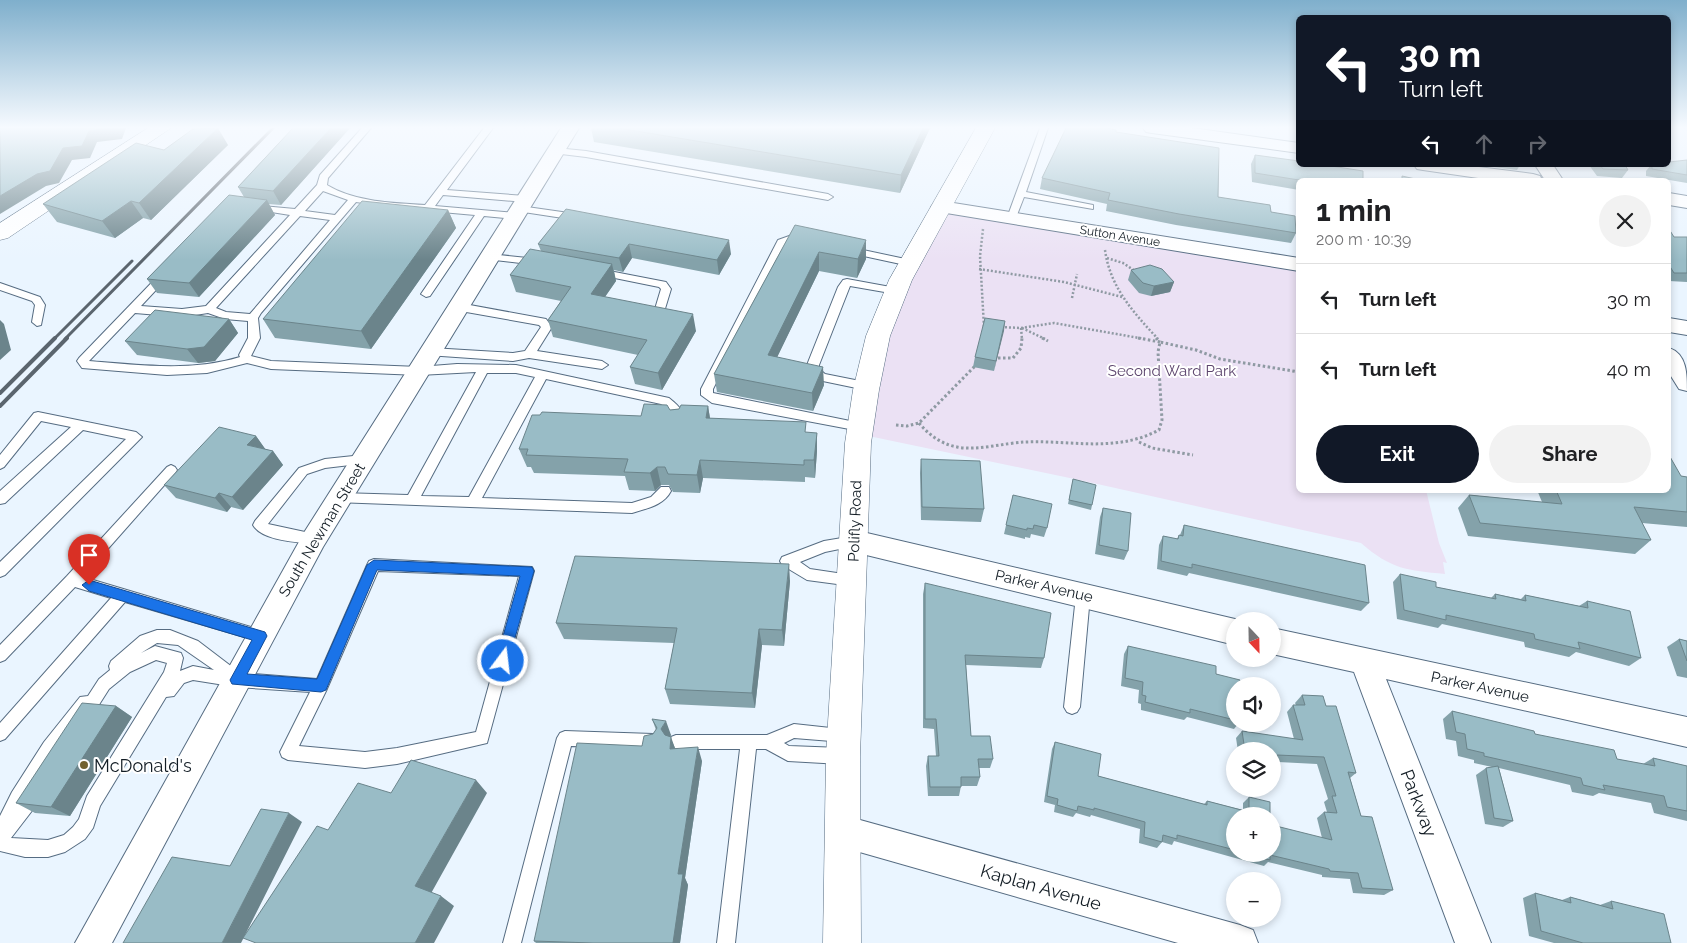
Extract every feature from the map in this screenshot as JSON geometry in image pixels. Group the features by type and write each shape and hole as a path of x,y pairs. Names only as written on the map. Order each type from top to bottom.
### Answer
{"main road":[{"path":"0,233 94,172"},
{"name":"Polifly Road","path":"842,943 843,746 860,427 866,386 876,345 896,292 961,172"}],"street":[{"name":"South Newman Street","path":"93,943 314,539 543,172"},
{"path":"1474,172 1518,178"},
{"path":"1671,199 1687,202"},
{"name":"Sutton Avenue","path":"941,207 1296,265"},
{"path":"1671,325 1687,328"},
{"path":"1671,359 1687,384"},
{"name":"Parker Avenue","path":"854,541 1226,630"},
{"name":"Parker Avenue","path":"1281,642 1687,732"},
{"name":"Parkway","path":"1365,662 1473,943"},
{"name":"Kaplan Avenue","path":"842,831 1240,943"}],"lane":[{"path":"208,309 322,186 323,178 328,172"},
{"path":"429,207 457,172"},
{"path":"690,172 828,196"},
{"path":"1012,218 1029,172"},
{"path":"322,186 329,193 364,202 429,207 482,214 520,208"},
{"path":"442,192 520,208 583,218"},
{"path":"1021,194 1090,207"},
{"path":"247,359 246,355 254,338 253,318 271,293 354,199"},
{"path":"243,205 336,218"},
{"path":"426,294 482,214"},
{"path":"810,242 792,238 783,240 707,389 707,395 712,400 860,427"},
{"path":"838,247 910,263"},
{"path":"490,257 549,264"},
{"path":"173,267 83,361 86,365 190,372 222,368 247,359 271,365 425,362 513,357 529,354 602,365"},
{"path":"587,270 662,284 666,289 660,309"},
{"path":"866,386 822,377 813,372 813,365 843,287 847,282 896,292"},
{"path":"0,286 36,299 40,305 37,322"},
{"path":"459,307 542,322 548,327 529,354"},
{"path":"133,309 182,313 208,309 225,315 253,318"},
{"path":"425,362 457,368 516,369 665,400 676,410 678,423"},
{"path":"412,500 484,368"},
{"path":"472,502 543,374"},
{"path":"0,464 38,416 136,437 0,571"},
{"path":"0,499 81,425"},
{"path":"314,539 267,532 260,525 303,471 311,466 363,460"},
{"path":"0,655 72,580 171,470"},
{"path":"340,498 632,508 655,501 665,491"},
{"path":"852,580 807,574 787,560 824,547 854,541"},
{"path":"374,565 527,571 482,738 397,756 365,760 288,752 321,686 374,565"},
{"path":"72,580 261,636"},
{"path":"0,734 122,595"},
{"path":"1072,707 1083,596"},
{"path":"0,837 11,807 69,721 114,668 146,640 169,635 188,642 237,680"},
{"path":"0,837 27,806 104,684 124,667 155,653 176,658 171,675 93,802 84,828"},
{"path":"0,843 20,848 55,849 73,840 84,828 170,688 179,678 193,674 205,674 237,680 321,686"},
{"path":"676,742 767,742 794,731 843,746"},
{"path":"512,943 565,738 653,741"},
{"path":"767,742 788,753 843,746"},
{"path":"726,943 748,743"}],"path":[{"path":"984,226 980,240 979,268 983,298 984,332"},
{"path":"1107,247 1105,252 1122,297 1160,342"},
{"path":"1107,258 1123,263 1141,276"},
{"path":"979,268 1076,285 1122,297"},
{"path":"1072,298 1077,274"},
{"path":"999,327 1021,328 1054,323 1160,342 1196,350 1220,359 1296,372"},
{"path":"984,324 991,326"},
{"path":"1021,328 1048,341"},
{"path":"990,358 1013,358 1021,351 1024,340 1021,328"},
{"path":"919,423 926,434 953,447 962,448 1034,442 1113,445 1138,441 1160,430 1162,420 1158,352 1160,342"},
{"path":"896,425 907,426 919,423 978,363"},
{"path":"1138,441 1152,448 1193,455"}],"green space":[{"name":"Second Ward Park","path":"941,207 1296,265 1296,493 1427,493 1439,543 1447,563 1443,562 1445,574 1410,570 1391,564 1361,543 1084,481 859,434 865,391"}],"building":[{"path":"0,172 46,172 37,174 0,196"},
{"path":"92,172 172,172 139,203 131,201 102,221 43,204"},
{"path":"252,172 290,172 273,191 238,187"},
{"path":"883,172 902,172 901,175"},
{"path":"1045,172 1219,172 1218,197 1270,205 1271,212 1295,216 1296,233 1179,214 1108,200 1110,193 1042,178"},
{"path":"1363,172 1363,178 1296,178 1296,180 1255,173"},
{"path":"1670,172 1687,172 1687,175"},
{"path":"229,195 267,200 189,283 147,279"},
{"path":"362,201 448,210 361,331 263,319"},
{"path":"566,209 729,240 717,260 629,244 619,258 538,244"},
{"path":"795,225 866,240 858,259 819,252 768,355 823,367 812,393 714,374"},
{"path":"1671,232 1674,237 1687,237 1687,273 1674,273 1671,268"},
{"path":"530,249 612,264 591,294 693,314 658,373 630,367 647,340 548,320 571,287 510,275"},
{"path":"1150,265 1162,269 1174,282 1154,286 1143,283 1131,270"},
{"path":"155,310 229,319 204,347 187,349 125,341"},
{"path":"985,318 1005,321 996,361 975,357"},
{"path":"644,404 667,405 670,410 679,409 681,405 708,406 706,418 806,422 805,432 817,433 814,460 804,460 804,465 700,460 697,475 668,474 665,467 657,467 650,473 624,472 628,459 526,455 528,449 519,449 532,415 540,415 542,412 641,416"},
{"path":"219,427 256,436 247,445 273,451 232,497 219,493 215,498 164,485"},
{"path":"1671,458 1681,476 1687,477 1687,512 1634,507 1651,540 1480,523 1469,495 1562,504 1557,493 1671,493"},
{"path":"921,459 980,461 984,509 922,507"},
{"path":"1073,479 1096,485 1092,505 1069,500"},
{"path":"1013,495 1052,504 1047,528 1034,525 1033,529 1027,528 1027,530 1006,525"},
{"path":"1103,508 1131,513 1128,551 1099,545"},
{"path":"1184,525 1365,565 1369,603 1192,564 1192,568 1161,561 1163,536 1178,539 1179,535 1183,536"},
{"path":"575,556 789,564 782,630 759,629 752,693 665,689 677,628 556,623"},
{"path":"1400,574 1436,582 1436,587 1496,599 1495,594 1526,601 1525,595 1588,608 1587,601 1630,611 1641,658 1578,642 1580,649 1535,639 1534,634 1446,615 1446,620 1404,610"},
{"path":"925,583 1051,613 1044,658 965,655 971,736 990,736 993,759 978,759 980,777 961,777 961,787 930,787 928,756 939,756 936,719 925,719"},
{"path":"1679,639 1687,641 1687,661"},
{"path":"1128,646 1216,666 1216,674 1228,677 1226,677 1226,718 1190,709 1190,713 1145,702 1146,696 1142,695 1143,682 1125,678"},
{"path":"1302,695 1323,696 1326,706 1336,706 1356,773 1348,772 1361,816 1372,817 1393,890 1362,888 1358,873 1330,871 1329,869 1281,858 1281,827 1332,840 1324,812 1337,813 1332,796 1336,796 1324,757 1281,755 1281,742 1244,742 1242,732 1303,740 1293,705 1305,705"},
{"path":"82,703 116,706 51,807 16,803"},
{"path":"1452,711 1534,731 1535,734 1614,750 1617,759 1655,766 1653,758 1687,766 1687,811 1667,807 1664,796 1603,785 1605,790 1583,785 1581,778 1484,756 1484,753 1467,749 1465,734 1456,732"},
{"path":"652,719 666,721 661,729 665,735 671,737 670,749 698,747 678,874 683,874 673,943 534,941 577,743 642,746 644,736 653,734 657,728"},
{"path":"1055,742 1101,754 1098,776 1207,805 1207,801 1230,807 1226,807 1226,848 1177,835 1177,839 1163,835 1162,842 1144,837 1145,822 1094,808 1094,810 1078,806 1077,811 1057,805 1058,799 1047,796"},
{"path":"411,760 476,780 415,886 441,896 415,943 256,943 243,938 317,826 328,830 358,783 391,793"},
{"path":"1498,766 1513,821 1494,818 1486,768"},
{"path":"1249,797 1270,802 1270,807 1249,807"},
{"path":"261,809 289,813 222,943 123,943 172,857 230,866"},
{"path":"1535,893 1571,903 1570,897 1613,909 1611,901 1664,914 1671,943 1583,943 1541,931"}],"railway":[{"path":"65,339 230,172"},
{"path":"0,393 132,261"},
{"path":"0,406 67,338"}],"place":[{"name":"McDonald's","path":"84,765"}],"route":[{"path":"89,585 261,636 237,680 321,686 374,565 527,571 503,661"}]}
